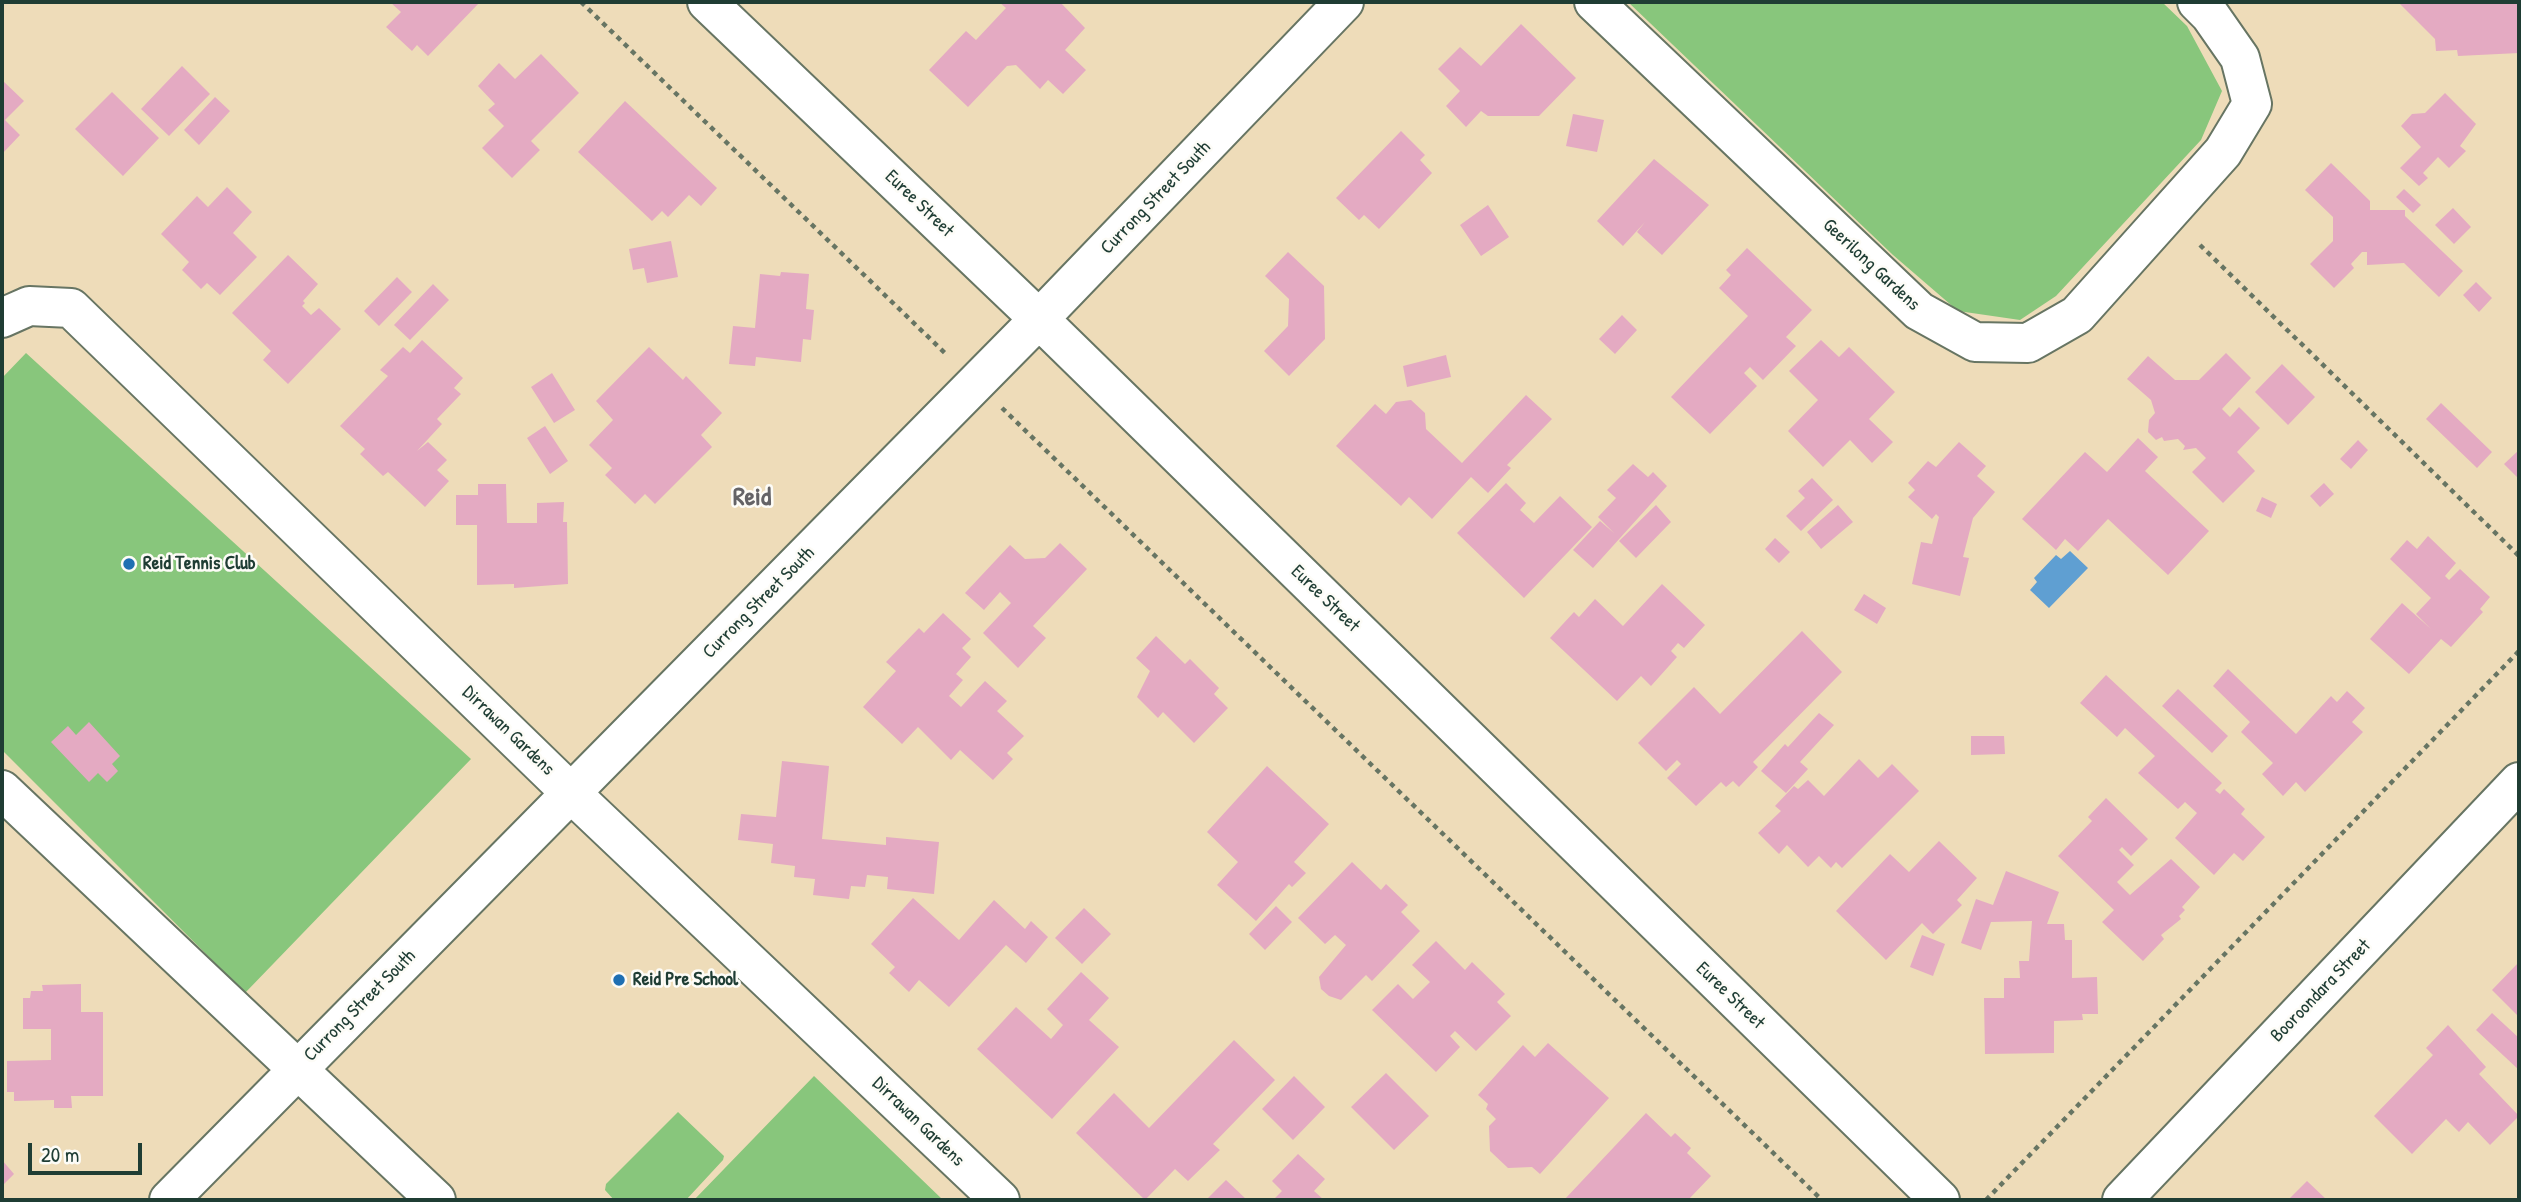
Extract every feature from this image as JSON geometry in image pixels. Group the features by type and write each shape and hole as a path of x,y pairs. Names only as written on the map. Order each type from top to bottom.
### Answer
{"street":[{"name":"Euree Street","path":"707,2 1039,319 1940,1200"},
{"name":"Currong Street South","path":"169,1200 1039,319 1344,2"},
{"name":"Geerilong Gardens","path":"1594,2 1919,312 1975,342 2028,342 2077,315 2223,152 2252,104 2240,58 2210,15 2197,2"},
{"name":"Dirrawan Gardens","path":"2,318 29,306 71,308 571,793 999,1200"},
{"name":"Booroondara Street","path":"2122,1200 2519,782"},
{"path":"2,790 296,1071 436,1200"}],"path":[{"path":"581,2 1822,1200"},
{"path":"2200,245 2519,556"},
{"path":"1986,1200 2519,651"}],"green space":[{"path":"1628,2 2162,2 2187,26 2222,91 2201,140 2056,296 2020,320 1958,311 1893,255"},
{"name":"Reid Tennis Club","path":"26,353 471,759 245,993 2,750 2,378"},
{"path":"814,1076 943,1200 694,1200"},
{"path":"678,1112 724,1156 723,1160 686,1200 614,1200 605,1190 606,1184"}],"water":[{"path":"2070,551 2088,568 2049,608 2030,590 2037,582 2034,578 2056,555 2061,559"}],"building":[{"path":"390,2 480,2 428,56 417,45 412,51 386,27 401,12"},
{"path":"999,2 1060,2 1085,28 1065,50 1086,70 1063,94 1048,80 1040,89 1016,65 1007,66 968,107 929,70 966,31 976,40 1006,8"},
{"path":"2398,2 2519,2 2519,53 2458,56 2457,50 2436,51 2435,39"},
{"path":"1521,24 1576,78 1539,116 1488,116 1481,111 1466,127 1446,106 1460,91 1438,69 1460,47 1481,66"},
{"path":"541,54 579,93 531,141 540,150 512,178 482,148 504,126 488,110 495,104 478,86 499,63 515,79"},
{"path":"182,66 210,94 169,136 141,109"},
{"path":"2,80 24,101 5,120 20,135 2,154"},
{"path":"112,92 159,138 123,176 75,129"},
{"path":"2445,93 2476,124 2460,146 2466,151 2449,168 2438,157 2423,173 2428,178 2419,186 2400,168 2421,147 2401,126 2412,114 2425,113"},
{"path":"215,97 230,111 199,145 184,130"},
{"path":"625,101 717,188 701,206 689,195 668,217 662,211 652,221 578,152"},
{"path":"1573,114 1604,120 1597,152 1566,146"},
{"path":"1401,131 1425,155 1420,160 1432,173 1379,229 1364,215 1359,220 1336,198"},
{"path":"1654,159 1709,205 1662,255 1637,232 1645,222 1623,246 1597,221"},
{"path":"2331,163 2370,201 2370,210 2405,210 2405,216 2463,271 2439,297 2404,263 2367,265 2367,252 2362,252 2351,264 2354,268 2334,288 2310,264 2333,241 2333,217 2305,190"},
{"path":"227,187 252,212 233,233 257,257 220,295 207,283 201,289 182,270 189,262 161,234 197,196 208,207"},
{"path":"2404,189 2421,205 2413,213 2396,197"},
{"path":"1488,205 1509,237 1481,256 1460,225"},
{"path":"2453,208 2471,227 2454,244 2435,225"},
{"path":"671,241 678,277 647,283 644,268 633,270 629,249"},
{"path":"1747,248 1812,310 1786,337 1796,346 1763,380 1750,367 1744,373 1757,386 1710,434 1671,397 1748,316 1719,288 1731,275 1726,270"},
{"path":"1288,252 1324,286 1325,339 1289,376 1264,351 1288,326 1289,299 1265,276"},
{"path":"288,255 318,284 303,301 305,303 302,306 311,315 319,308 341,329 288,384 263,360 271,351 232,313"},
{"path":"781,272 809,274 806,309 814,310 811,340 803,339 801,362 756,357 755,366 729,364 733,326 755,328 760,274 780,276"},
{"path":"397,277 412,292 379,326 364,311"},
{"path":"2476,282 2492,298 2479,312 2463,295"},
{"path":"433,284 449,300 410,340 394,325"},
{"path":"1622,315 1637,330 1615,354 1599,339"},
{"path":"422,340 463,378 454,388 461,394 437,419 442,424 417,451 428,442 447,460 437,470 449,481 425,507 388,472 383,476 360,454 365,449 340,426 388,376 380,370 403,347 410,353"},
{"path":"1821,340 1839,357 1849,347 1895,392 1869,419 1893,442 1872,463 1850,440 1823,467 1788,431 1818,400 1789,371"},
{"path":"649,347 683,380 686,376 722,413 701,435 712,447 655,504 645,494 635,504 605,475 612,468 589,445 613,420 596,401"},
{"path":"2226,353 2251,378 2222,409 2230,417 2239,407 2260,428 2237,452 2255,471 2223,503 2192,472 2206,458 2196,448 2183,450 2185,446 2178,439 2164,441 2162,437 2156,440 2148,432 2149,420 2155,413 2151,400 2127,379 2148,356 2175,380 2199,380"},
{"path":"1446,355 1451,377 1407,387 1403,366"},
{"path":"2282,364 2315,397 2288,425 2255,392"},
{"path":"552,373 575,410 554,423 531,387"},
{"path":"1526,395 1552,419 1507,465 1511,468 1488,493 1471,477 1432,519 1409,497 1401,506 1336,446 1375,404 1386,414 1396,402 1411,400 1425,413 1426,429 1462,463"},
{"path":"2441,403 2492,452 2477,468 2426,419"},
{"path":"545,426 568,461 550,474 527,438"},
{"path":"2138,438 2158,457 2145,471 2209,531 2168,575 2108,519 2078,551 2065,539 2056,550 2022,519 2085,452 2107,472"},
{"path":"2358,440 2368,450 2351,469 2340,459"},
{"path":"1959,442 1986,466 1977,476 1995,492 1973,518 1963,557 1969,558 1960,596 1912,584 1921,542 1932,544 1939,517 1936,514 1932,519 1908,497 1915,490 1908,483 1928,461 1936,467"},
{"path":"2519,450 2519,479 2504,464"},
{"path":"1633,464 1648,477 1653,472 1667,486 1593,568 1573,550 1600,521 1614,533 1598,517 1616,498 1607,490"},
{"path":"1812,478 1833,500 1801,531 1786,516 1805,498 1798,491"},
{"path":"1506,483 1526,503 1520,510 1534,523 1560,496 1592,527 1524,598 1457,533"},
{"path":"2324,483 2334,494 2320,507 2310,496"},
{"path":"478,484 506,484 507,523 537,523 537,503 564,502 568,584 514,588 514,584 477,585 477,525 456,525 456,495 478,495"},
{"path":"2262,497 2277,504 2271,518 2256,511"},
{"path":"1656,505 1671,522 1636,558 1619,541"},
{"path":"1838,505 1853,522 1821,549 1807,532"},
{"path":"2428,536 2456,563 2445,576 2449,580 2460,569 2490,597 2480,609 2483,612 2451,647 2441,639 2409,674 2370,639 2402,603 2431,629 2416,614 2431,598 2390,559 2407,540 2417,549"},
{"path":"1775,538 1790,552 1779,563 1765,549"},
{"path":"1060,543 1087,569 1033,626 1046,638 1018,668 983,633 1011,603 1000,592 984,610 965,593 1010,545 1025,559 1045,558"},
{"path":"1662,584 1705,625 1684,648 1678,643 1671,651 1677,657 1651,686 1641,676 1617,701 1550,638 1574,612 1579,617 1595,599 1623,626"},
{"path":"1864,594 1886,608 1877,624 1854,610"},
{"path":"943,613 971,639 962,648 971,657 956,674 963,680 949,696 961,707 985,681 1007,701 997,711 1024,736 1007,753 1013,759 993,780 960,750 951,760 918,727 902,744 863,707 896,671 886,662 919,628 924,633"},
{"path":"1802,631 1842,672 1753,762 1758,767 1739,787 1733,781 1726,787 1721,782 1696,806 1667,778 1681,764 1677,760 1666,771 1638,743 1694,687 1720,714"},
{"path":"1156,636 1185,664 1190,659 1219,688 1214,694 1228,708 1194,743 1163,712 1158,718 1137,697 1150,671 1136,658"},
{"path":"2228,669 2296,734 2331,696 2337,702 2347,691 2365,708 2352,722 2363,732 2305,792 2296,782 2283,796 2262,774 2273,763 2241,732 2250,722 2213,686"},
{"path":"2106,675 2222,783 2215,790 2220,794 2224,789 2245,809 2241,814 2265,837 2243,861 2234,853 2214,875 2175,838 2197,813 2185,802 2178,809 2138,773 2155,756 2125,728 2117,737 2080,703"},
{"path":"2178,689 2228,736 2212,753 2162,706"},
{"path":"1819,713 1834,725 1800,762 1808,769 1786,793 1761,771 1785,744 1788,747"},
{"path":"89,722 120,756 112,764 118,771 107,782 98,773 89,782 51,742 68,726 76,735"},
{"path":"1971,736 2004,736 2005,754 1971,755"},
{"path":"1859,759 1878,778 1892,764 1919,791 1842,868 1836,862 1831,868 1819,856 1808,867 1787,845 1779,854 1758,833 1781,811 1775,806 1794,786 1798,789 1808,780 1824,796"},
{"path":"782,761 829,766 822,839 886,845 886,837 939,842 934,894 887,889 888,877 867,875 865,887 851,886 849,899 813,895 815,879 794,877 795,866 771,863 773,844 738,840 741,814 776,817"},
{"path":"1267,766 1329,824 1294,862 1306,873 1292,887 1289,884 1256,921 1217,885 1238,862 1207,832"},
{"path":"2106,798 2148,839 2131,856 2122,847 2119,850 2134,865 2117,882 2130,895 2171,859 2200,887 2182,907 2185,910 2179,916 2181,919 2161,935 2164,939 2143,961 2102,922 2114,910 2058,856 2092,821 2088,817"},
{"path":"1939,841 1977,878 1957,900 1962,905 1933,934 1922,923 1886,960 1836,911 1890,854 1909,872"},
{"path":"1352,862 1381,890 1386,884 1408,905 1401,912 1420,931 1372,981 1366,975 1341,1000 1329,996 1321,989 1319,977 1346,945 1335,935 1325,944 1298,918"},
{"path":"2006,871 2059,892 2047,924 2064,924 2065,940 2072,940 2072,978 2097,977 2098,1014 2082,1014 2083,1020 2054,1021 2054,1053 1985,1054 1984,998 2004,998 2004,978 2020,978 2019,961 2029,961 2032,921 1991,922 1981,950 1961,943 1976,899 1993,905"},
{"path":"913,898 959,940 994,900 1025,929 1031,921 1048,937 1026,963 1006,945 949,1007 919,980 909,992 889,973 895,967 871,944"},
{"path":"1276,906 1292,922 1265,950 1249,934"},
{"path":"1084,908 1111,934 1082,964 1055,938"},
{"path":"1922,935 1945,944 1933,976 1910,967"},
{"path":"1436,941 1465,970 1472,962 1505,994 1497,1002 1511,1016 1476,1051 1455,1031 1450,1036 1460,1047 1436,1072 1372,1010 1398,984 1413,999 1430,982 1412,965"},
{"path":"2519,962 2519,1017 2492,990"},
{"path":"1081,972 1109,998 1089,1020 1119,1047 1052,1119 977,1049 1016,1007 1051,1039 1063,1025 1047,1009"},
{"path":"81,984 81,1012 103,1012 103,1096 71,1096 72,1108 54,1108 54,1100 14,1101 14,1092 7,1092 7,1061 51,1060 51,1029 23,1029 23,998 30,998 31,991 43,991 42,985"},
{"path":"2492,1013 2519,1038 2519,1070 2476,1030"},
{"path":"2448,1025 2486,1067 2479,1074 2519,1116 2490,1145 2468,1122 2459,1132 2446,1119 2412,1154 2374,1116 2433,1055 2426,1048"},
{"path":"1234,1040 1275,1080 1213,1144 1220,1150 1188,1181 1175,1169 1145,1200 1076,1133 1114,1093 1149,1128"},
{"path":"1548,1043 1609,1098 1540,1174 1532,1167 1508,1168 1490,1151 1489,1126 1496,1119 1486,1109 1488,1104 1478,1095 1523,1045 1535,1057"},
{"path":"1386,1073 1429,1116 1394,1150 1351,1107"},
{"path":"1294,1076 1325,1107 1293,1140 1262,1109"},
{"path":"1646,1113 1671,1137 1675,1133 1691,1148 1687,1153 1711,1176 1688,1200 1564,1200"},
{"path":"1298,1154 1325,1179 1314,1191 1324,1200 1273,1200 1282,1191 1272,1181"},
{"path":"2,1160 14,1174 2,1186"},
{"path":"1226,1180 1247,1200 1206,1200"},
{"path":"2307,1181 2327,1200 2288,1200"}],"place":[{"name":"Reid Tennis Club","path":"129,564"},
{"name":"Reid Pre School","path":"619,980"}],"district":[{"name":"Reid","path":"752,498"}]}
